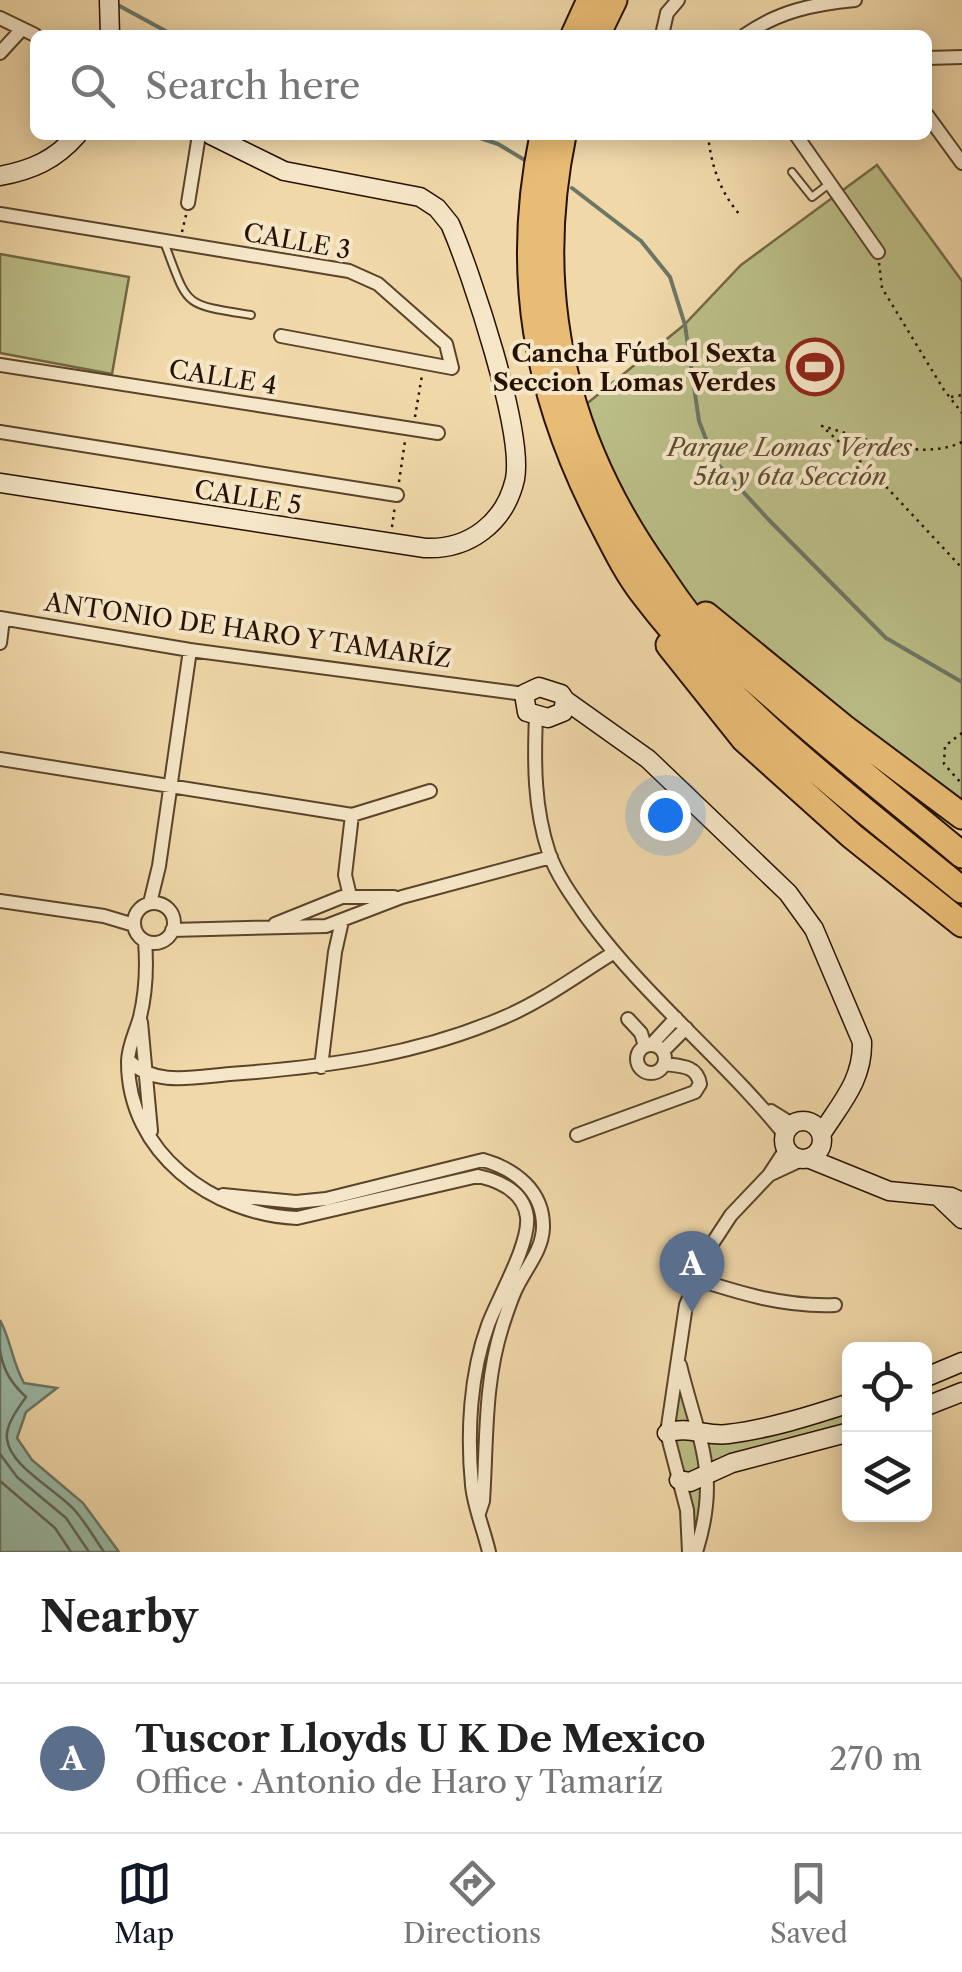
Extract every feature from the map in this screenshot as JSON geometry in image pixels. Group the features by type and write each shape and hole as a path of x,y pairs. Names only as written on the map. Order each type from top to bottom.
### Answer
{"highway":[{"path":"576,30 590,0"},
{"path":"599,30 614,0"},
{"path":"542,140 531,204 530,263 545,386 575,470 619,555 812,731 962,855"},
{"path":"562,140 552,204 551,260 554,325 565,384 592,459 654,589 673,653 744,740 852,836 962,924"},
{"path":"654,589 962,816"},
{"path":"654,589 702,660 790,748 962,890"}],"street":[{"path":"109,0 110,30"},
{"path":"663,30 667,13 678,0"},
{"path":"755,30 784,13 818,3 854,0"},
{"path":"0,18 28,32 0,54"},
{"path":"932,58 962,57"},
{"path":"932,123 962,163"},
{"path":"0,176 40,166 71,140"},
{"path":"188,202 198,140"},
{"name":"CALLE 5","path":"0,483 425,548 459,545 484,531 505,505 514,479 514,432 491,346 450,224 420,197 284,171 221,140"},
{"path":"800,140 878,252"},
{"name":"CALLE 3","path":"0,214 364,276 446,344 452,368 424,364"},
{"path":"281,336 424,364"},
{"name":"CALLE 4","path":"0,366 438,433"},
{"path":"0,432 397,496"},
{"path":"0,643 2,618"},
{"name":"ANTONIO DE HARO Y TAMARÍZ","path":"2,618 190,650 488,691 543,707 586,714 648,759 802,910 862,1042 862,1060 857,1082 840,1106 731,1215 712,1244 686,1305 667,1433 692,1552"},
{"path":"190,650 160,866 146,911 152,941 128,1060 132,1094 162,1157 187,1180 211,1194 296,1202 483,1160 522,1178 538,1201 543,1229 537,1253 516,1289 501,1329 490,1376 484,1425 483,1501 479,1513 489,1552"},
{"path":"543,707 534,751 540,820 551,858 577,904 613,953 760,1104 834,1166 889,1191 962,1202"},
{"path":"0,759 352,815 430,792"},
{"path":"332,901 345,876 352,815"},
{"path":"0,901 104,916 146,911 173,925 200,928 323,926 402,897 551,858"},
{"path":"345,876 353,896 362,904 358,915"},
{"path":"263,928 353,896 402,897"},
{"path":"315,908 314,918 323,926 335,952"},
{"path":"321,1067 342,922"},
{"path":"152,941 173,925"},
{"path":"128,1060 148,1076 175,1078 321,1067 372,1059 459,1035 510,1014 613,953"},
{"path":"140,1015 151,1139"},
{"path":"577,1134 695,1092 700,1084 691,1068 656,1052 628,1019"},
{"path":"656,1052 681,1023"},
{"path":"939,1196 962,1219"},
{"path":"696,1279 762,1300 835,1305"},
{"name":"ANTONIO DE HARO Y TAMARÍZ","path":"678,1358 709,1474 703,1528 692,1552"},
{"path":"932,1375 962,1362"},
{"path":"932,1404 962,1392"},
{"path":"667,1433 683,1428 700,1434 743,1431 842,1406"},
{"path":"679,1480 690,1482 732,1463 842,1434"}],"lane":[{"path":"792,172 812,197 830,183"},
{"path":"164,241 184,292 198,307 250,315"}],"path":[{"path":"708,140 710,156 726,198 740,215"},
{"path":"180,243 188,202"},
{"path":"878,252 882,288 962,413"},
{"path":"413,429 424,364"},
{"path":"949,397 962,395"},
{"path":"962,442 940,450 894,446 822,426 878,478 962,568"},
{"path":"962,733 945,746 944,764 962,784"}],"green space":[{"name":"Parque Lomas Verdes 5ta y 6ta Sección","path":"877,165 962,281 962,816 664,582 574,414 684,325 741,265"},
{"path":"0,254 129,277 112,374 0,353"},
{"path":"678,1358 701,1434 842,1404 842,1434 709,1474 696,1552 670,1451"}],"water":[{"path":"0,1320 24,1383 57,1388 26,1412 17,1438 32,1460 83,1503 119,1552 0,1552"}],"waterway":[{"path":"116,4 164,30"},
{"path":"486,140 528,162"},
{"path":"572,188 641,241 670,277 685,325 699,421 714,460 886,638 962,682"}],"place":[{"name":"Cancha Fútbol Sexta Seccion Lomas Verdes","path":"815,367"},
{"name":"Tuscor Lloyds U K De Mexico","path":"692,1313"}]}
